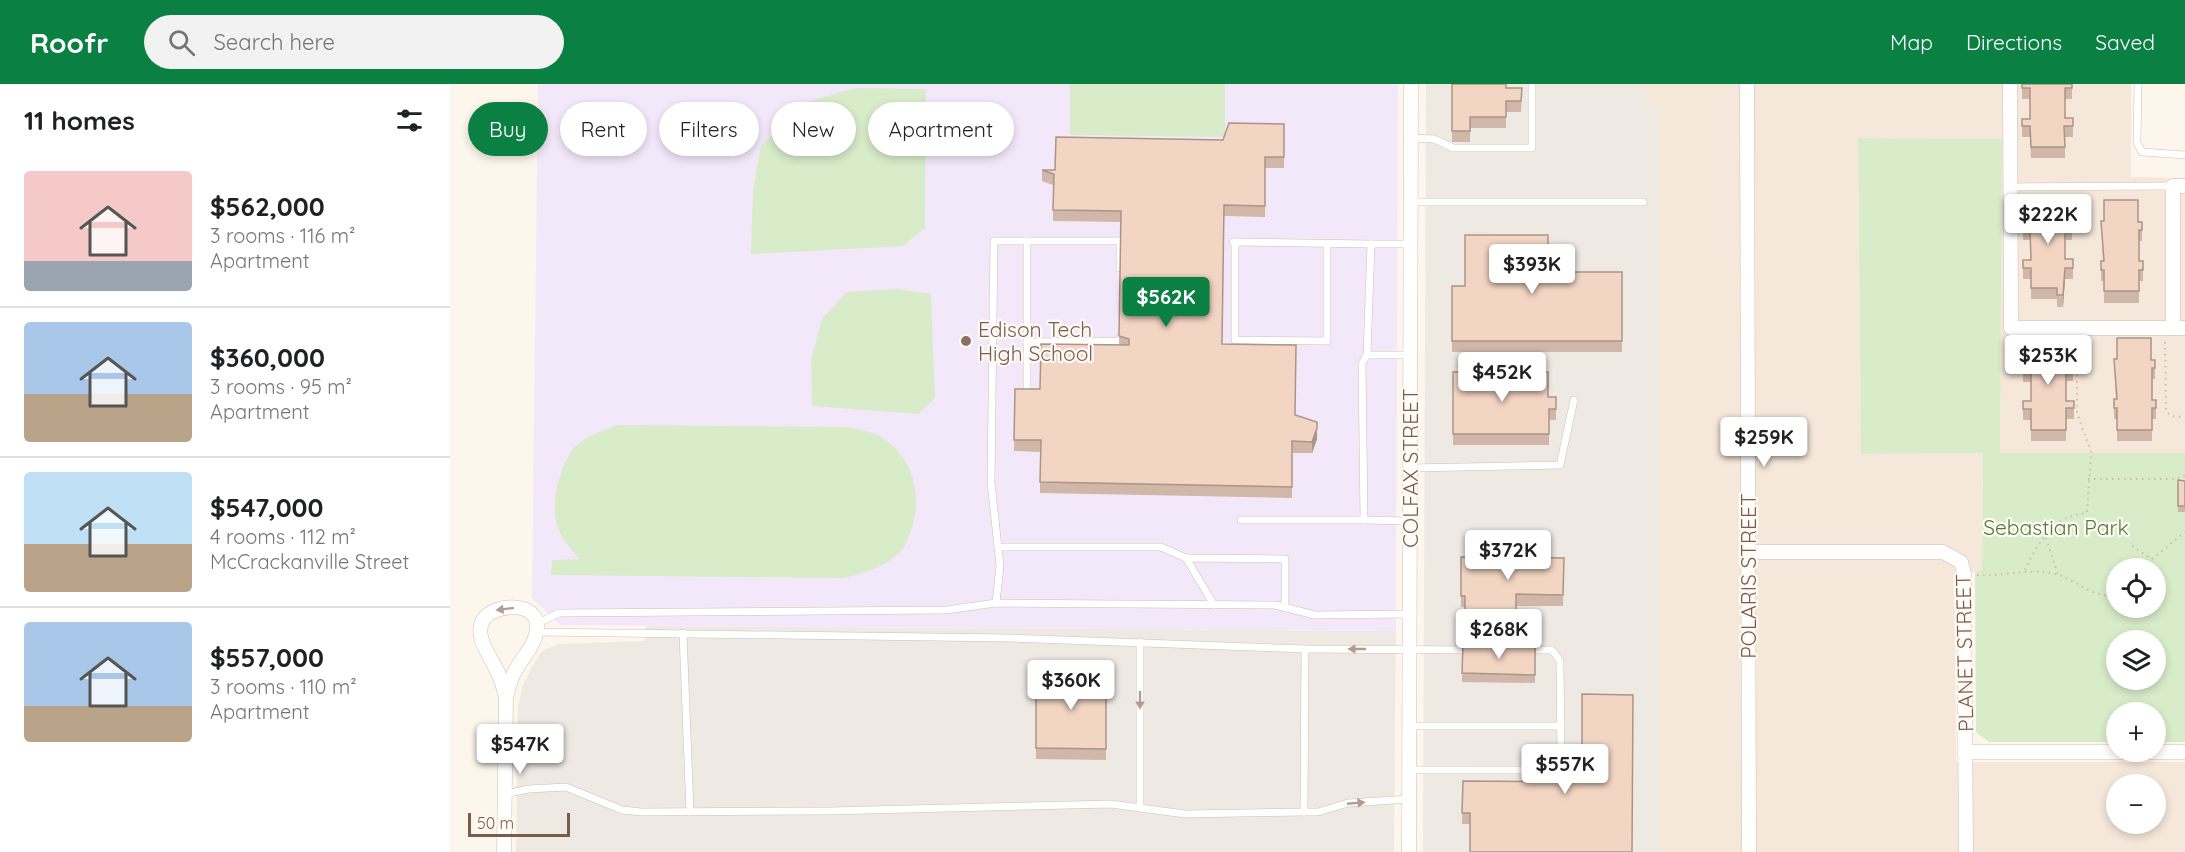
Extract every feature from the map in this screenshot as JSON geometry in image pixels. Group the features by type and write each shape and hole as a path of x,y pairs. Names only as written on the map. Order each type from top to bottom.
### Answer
{"street":[{"name":"COLFAX STREET","path":"1409,852 1411,84"},
{"name":"POLARIS STREET","path":"1747,84 1749,852"},
{"path":"2010,84 2011,328 2179,328 2179,186"},
{"name":"PLANET STREET","path":"1748,552 1943,552 1961,562 1964,573 1966,852"},
{"path":"504,852 506,697 513,674 536,637 537,628 532,613 518,607 495,609 483,620 480,633 486,652 500,675 506,697"},
{"path":"1965,752 2185,752"}],"lane":[{"path":"1411,138 1434,139 1453,148 1532,148 1532,84"},
{"path":"2138,84 2137,143 2142,152 2185,155"},
{"path":"2010,187 2179,186"},
{"path":"1411,202 1642,202"},
{"path":"996,603 1000,566 991,482 994,241 1129,241"},
{"path":"1027,241 1027,392"},
{"path":"1120,241 1120,273"},
{"path":"1327,244 1327,341 1235,340 1233,242 1410,244"},
{"path":"1364,520 1362,363 1367,355 1371,244"},
{"path":"1027,342 1121,341 1121,330"},
{"path":"1367,355 1410,355"},
{"path":"1410,468 1560,465 1574,400"},
{"path":"1242,520 1410,521"},
{"path":"998,547 1161,547 1186,558 1285,560 1285,608"},
{"path":"1186,558 1214,604"},
{"path":"537,628 559,613 946,610 996,603 1214,604 1285,608 1315,615 1409,614"},
{"path":"537,628 1140,642 1305,649 1481,650"},
{"path":"683,633 690,812"},
{"path":"1140,642 1140,808"},
{"path":"1304,812 1305,649"},
{"path":"1409,770 1555,770 1561,758 1560,661 1552,650 1517,650"},
{"path":"1409,726 1561,726"},
{"path":"504,794 529,789 566,787 622,810 690,812 1111,804 1185,814 1317,812 1348,803 1409,800"}],"path":[{"path":"2165,345 2166,411 2170,416 2185,417"},
{"path":"2025,570 2046,537 2067,517 2087,513 2091,452 2077,413 2077,346"},
{"path":"2088,479 2175,479 2185,475"},
{"path":"2153,558 2185,532"},
{"path":"2046,537 2058,575"},
{"path":"2132,546 2150,558"},
{"path":"1975,574 2002,575 2025,570 2058,575 2106,596"}],"shaded area":[{"name":"Edison Tech High School","path":"538,84 1398,84 1396,631 560,625 532,598 537,156 548,156 548,102 538,102"},
{"path":"1426,84 1646,84 1646,106 1658,106 1658,852 1423,852"},
{"path":"1646,84 2131,84 2131,177 2185,178 2185,453 2000,453 2001,139 1858,138 1861,454 1983,453 1982,572 1955,572 1956,762 2185,762 2185,852 1658,852 1658,107 1646,107"},
{"path":"646,626 1396,631 1394,852 516,852 518,706 523,685 532,667 542,651 559,644 645,641"}],"green space":[{"path":"1070,84 1225,84 1225,137 1070,135"},
{"path":"855,88 926,89 926,102 868,102 868,156 926,156 925,228 903,246 751,254 753,191 761,145 771,136 771,156 856,156 856,102 811,101"},
{"name":"Sebastian Park","path":"1858,138 2002,139 2000,453 2185,453 2185,742 2166,742 2166,702 2106,702 2106,742 1989,742 1976,732 1975,572 1982,571 1983,453 1861,454"},
{"path":"898,289 931,294 935,398 918,414 812,406 811,360 822,319 847,292"},
{"path":"617,425 849,427 872,433 895,447 909,469 916,494 914,520 910,533 903,548 890,561 845,578 551,575 552,560 580,559 561,535 555,516 558,484 565,462 580,442"}],"building":[{"path":"1452,84 1506,84 1506,88 1522,88 1521,101 1506,101 1506,117 1470,117 1470,131 1452,131"},
{"path":"2022,84 2072,84 2072,88 2065,88 2065,118 2073,118 2073,126 2064,126 2065,147 2031,147 2030,126 2022,126 2022,119 2030,119 2030,88 2022,88"},
{"path":"1229,123 1284,124 1284,157 1265,157 1265,206 1224,205 1222,344 1296,345 1295,415 1317,422 1317,428 1312,442 1292,441 1292,487 1040,482 1041,440 1014,440 1015,389 1040,389 1041,344 1129,345 1129,339 1119,336 1121,211 1053,210 1054,174 1042,170 1055,170 1056,137 1223,140"},
{"path":"2104,200 2138,200 2138,222 2142,222 2142,230 2139,230 2139,261 2143,261 2143,270 2139,270 2139,291 2104,291 2104,270 2101,270 2101,261 2104,261 2101,221 2104,221"},
{"path":"2031,201 2064,201 2064,222 2072,221 2072,229 2065,229 2065,259 2073,259 2073,268 2065,268 2063,295 2057,295 2057,288 2031,288 2031,268 2023,268 2023,260 2031,260 2030,229 2023,229 2023,222 2031,222"},
{"path":"1465,235 1548,235 1548,260 1560,260 1560,272 1622,272 1622,341 1452,341 1452,286 1465,286"},
{"path":"2117,338 2151,338 2151,360 2155,360 2155,368 2152,368 2152,400 2156,400 2156,408 2152,408 2152,430 2117,430 2117,408 2114,408 2114,399 2117,399 2114,359 2117,359"},
{"path":"2032,342 2065,342 2065,363 2073,363 2073,370 2066,370 2066,401 2074,401 2074,408 2066,408 2066,430 2031,430 2031,409 2023,409 2023,401 2031,401 2031,371 2023,371 2023,363 2032,363"},
{"path":"1453,372 1548,372 1548,397 1556,397 1556,409 1549,409 1549,434 1453,434"},
{"path":"2178,480 2185,481 2185,506 2178,506"},
{"path":"1461,557 1564,558 1563,595 1516,594 1516,612 1465,611 1465,596 1461,596"},
{"path":"1463,645 1535,647 1535,675 1462,673"},
{"path":"1036,673 1106,673 1106,749 1036,748"},
{"path":"1582,694 1633,695 1632,852 1470,852 1470,813 1462,813 1463,781 1582,782"}],"place":[{"name":"Edison Tech High School","path":"966,341"}]}
